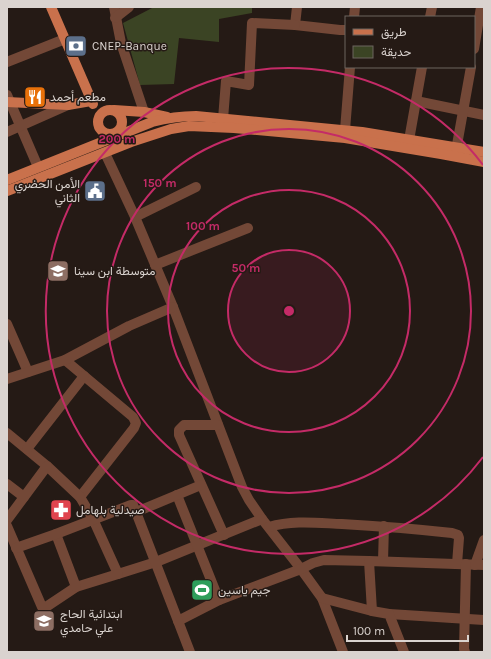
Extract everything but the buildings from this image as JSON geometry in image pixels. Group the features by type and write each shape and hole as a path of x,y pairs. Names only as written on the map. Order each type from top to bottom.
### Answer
{"main road":[{"path":"51,7 92,102 102,141 108,155"},
{"path":"8,100 68,105 92,102 118,113 122,120 108,155"},
{"path":"99,127 100,114 110,110 144,112 171,118"},
{"path":"7,180 118,133 152,122 171,118 196,116 345,130 409,140 456,152 484,162"},
{"path":"7,191 108,155 131,142 171,129 202,126 345,138 456,152 484,152"},
{"path":"99,127 108,134 118,133"}],"street":[{"path":"114,7 121,43 144,112"},
{"path":"115,18 129,7"},
{"path":"295,25 296,7"},
{"path":"475,43 481,7"},
{"path":"222,119 226,81 249,85 252,22 345,30"},
{"path":"7,62 64,40"},
{"path":"345,130 350,68"},
{"path":"409,140 422,68"},
{"path":"456,152 471,68"},
{"path":"8,100 21,126 38,167"},
{"path":"416,101 484,115"},
{"path":"7,132 68,105"},
{"path":"108,155 173,307 242,487 249,500 322,598 343,652"},
{"path":"135,217 196,187"},
{"path":"155,264 248,228"},
{"path":"7,379 65,360 129,326 173,307"},
{"path":"7,324 28,372"},
{"path":"65,360 133,417 136,423 134,428 80,498"},
{"path":"27,449 84,376"},
{"path":"218,425 184,425 180,430 179,435 224,535"},
{"path":"7,433 47,466 80,498 93,520 118,574"},
{"path":"7,520 47,466"},
{"path":"7,484 24,497"},
{"path":"136,512 201,485"},
{"path":"177,495 219,600"},
{"path":"16,548 93,520 130,504 133,505 190,652"},
{"path":"7,526 42,607 76,587 156,562 224,535 266,523 293,522 384,526 452,533 458,535 471,565"},
{"path":"383,561 384,526"},
{"path":"56,534 76,587"},
{"path":"465,652 464,619 471,565 484,540"},
{"path":"178,621 219,600 324,560 471,565"},
{"path":"368,561 372,610"},
{"path":"322,598 389,614 484,620"},
{"path":"389,614 404,652"}],"green space":[{"path":"154,7 252,7 252,13 219,19 219,42 179,38 174,84 140,85 123,23"}],"place":[{"name":"CNEP-Banque","path":"76,46"},
{"name":"مطعم أحمد","path":"35,97"},
{"name":"الأمن الحضري الثاني","path":"95,191"},
{"name":"متوسطة ابن سينا","path":"58,271"},
{"name":"صيدلية بلهامل","path":"61,510"},
{"name":"جيم ياسين","path":"202,590"},
{"name":"ابتدائية الحاج علي حامدي","path":"44,621"}]}
